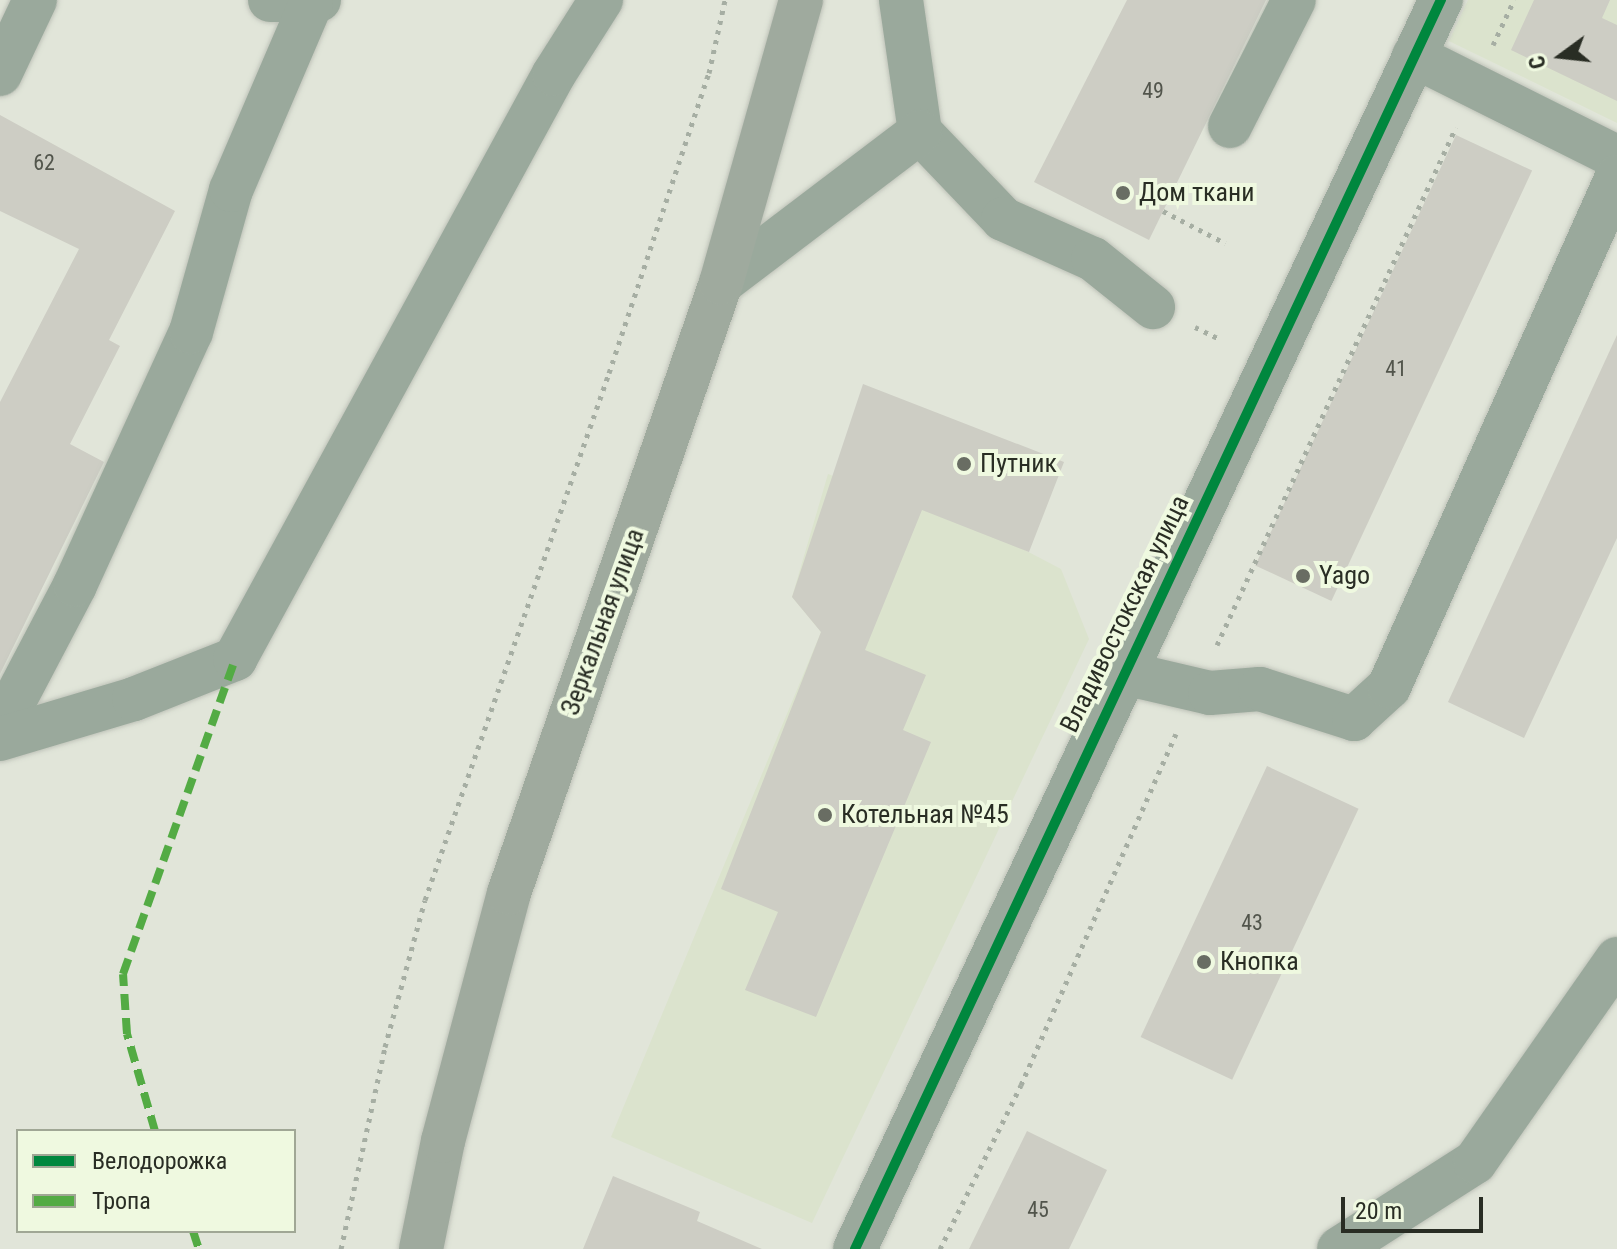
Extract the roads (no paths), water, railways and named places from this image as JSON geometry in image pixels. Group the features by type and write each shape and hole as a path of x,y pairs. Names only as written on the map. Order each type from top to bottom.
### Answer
{"main road":[{"name":"Зеркальная улица","path":"421,1249 453,1099 509,893 721,283 801,0"}],"street":[{"path":"0,74 35,0"},
{"path":"0,739 134,699 235,659 554,74 591,25 601,0"},
{"path":"901,0 920,132 1003,219 1093,259 1153,307"},
{"path":"1230,126 1294,0"},
{"name":"Владивостокская улица","path":"855,1249 1120,672 1441,0"},
{"path":"0,728 75,585 191,332 231,190 300,1"},
{"path":"1414,56 1617,157"},
{"path":"721,283 920,132"},
{"path":"1120,672 1210,693 1260,689 1354,719 1389,687 1617,177"},
{"path":"1339,1249 1475,1162 1617,959"}],"place":[{"name":"Дом ткани","path":"1123,193"},
{"name":"Путник","path":"964,464"},
{"name":"Yago","path":"1303,576"},
{"name":"Котельная №45","path":"825,815"},
{"name":"Кнопка","path":"1204,962"}]}
